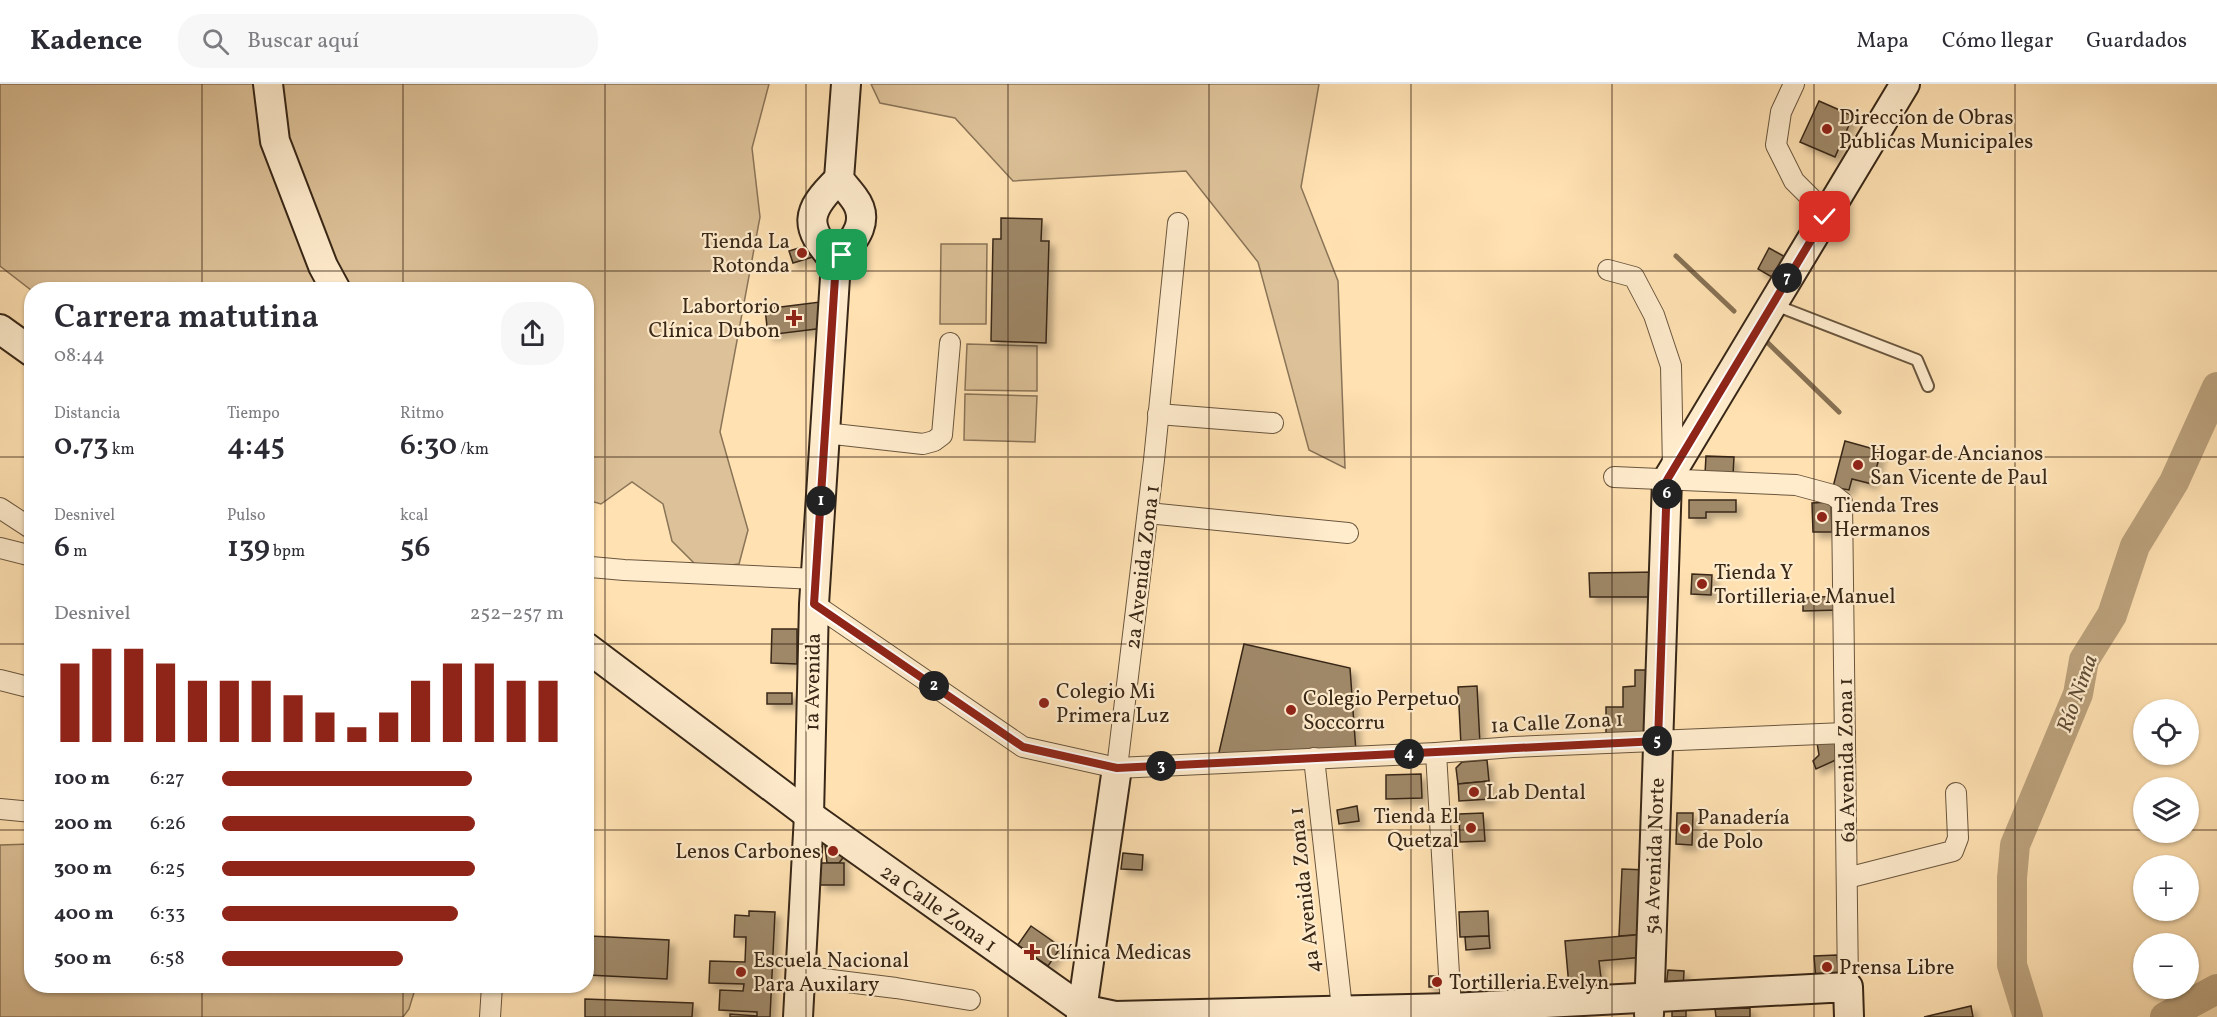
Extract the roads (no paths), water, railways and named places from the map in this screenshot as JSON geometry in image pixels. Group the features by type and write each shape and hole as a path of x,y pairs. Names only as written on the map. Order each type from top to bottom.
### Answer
{"street":[{"path":"268,84 275,141 323,266 332,282"},
{"path":"839,179 854,198 861,216 861,226 857,236 839,259 825,251 815,235 812,217 820,199 839,179 846,84"},
{"path":"1794,84 1781,112 1776,145 1794,181 1821,208 1825,217"},
{"path":"1670,475 1900,93"},
{"name":"2a Avenida Zona 1","path":"1081,1013 1117,768 1148,513 1178,223"},
{"name":"1a Avenida","path":"798,1017 809,815 815,592 839,259"},
{"path":"1608,270 1634,277 1654,315 1671,366 1670,475"},
{"path":"0,329 24,346"},
{"path":"825,434 923,444 934,441 942,435 950,343"},
{"path":"1158,414 1273,423"},
{"path":"1614,477 1670,475"},
{"name":"6a Avenida Zona 1","path":"1670,475 1796,485 1833,495 1842,502 1849,1017"},
{"name":"5a Avenida Norte","path":"1649,1007 1670,475"},
{"path":"0,508 24,524"},
{"path":"1148,513 1348,534"},
{"path":"0,548 24,554"},
{"path":"594,567 815,592"},
{"name":"1a Calle Zona 1","path":"815,592 1023,747 1117,768 1436,753 1513,747 1845,733"},
{"name":"2a Calle Zona 1","path":"594,653 809,815 1081,1013 1115,1016 1342,1013 1450,1008 1649,1007 1848,987"},
{"path":"0,680 24,686"},
{"path":"1436,753 1450,1008"},
{"name":"4a Avenida Zona 1","path":"1314,758 1342,1013"},
{"path":"1847,878 1953,851 1958,838 1956,793"},
{"path":"0,809 24,811"},
{"path":"799,976 970,1000"},
{"path":"490,1017 492,993"}],"lane":[{"path":"1772,304 1917,360 1928,386"}],"waterway":[{"path":"1676,256 1734,311"},
{"path":"1768,343 1839,412"},
{"name":"Río Nima","path":"2028,1017 2012,965 2012,878 2015,845 2078,694 2084,660 2112,615 2135,546 2174,482 2217,387"},
{"name":"Río Nima","path":"2165,1017 2217,989"}],"place":[{"name":"Direccion de Obras Publicas Municipales","path":"1827,129"},
{"name":"Tienda La Rotonda","path":"802,253"},
{"name":"Labortorio Clínica Dubon","path":"794,318"},
{"name":"Hogar de Ancianos San Vicente de Paul","path":"1858,465"},
{"name":"Tienda Tres Hermanos","path":"1822,517"},
{"name":"Tienda Y Tortilleria e Manuel","path":"1702,584"},
{"name":"Colegio Mi Primera Luz","path":"1044,703"},
{"name":"Colegio Perpetuo Soccorru","path":"1291,710"},
{"name":"Lab Dental","path":"1474,792"},
{"name":"Tienda El Quetzal","path":"1471,828"},
{"name":"Panadería de Polo","path":"1685,829"},
{"name":"Lenos Carbones","path":"833,851"},
{"name":"Clínica Medicas","path":"1032,952"},
{"name":"Prensa Libre","path":"1827,967"},
{"name":"Escuela Nacional Para Auxilary","path":"741,972"},
{"name":"Tortilleria Evelyn","path":"1437,982"}]}
